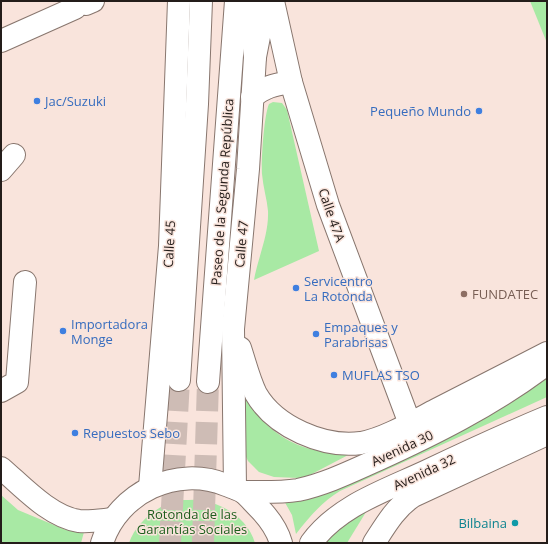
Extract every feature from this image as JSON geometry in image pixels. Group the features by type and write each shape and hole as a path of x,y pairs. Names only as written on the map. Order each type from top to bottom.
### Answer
{"main road":[{"name":"Calle 45","path":"150,487 170,246 179,1"},
{"path":"179,380 197,104 201,1"},
{"name":"Paseo de la Segunda República","path":"208,382 236,1"},
{"path":"249,1 255,57"},
{"name":"Calle 47","path":"239,490 233,329 248,169 255,57 266,1"},
{"name":"Calle 47A","path":"273,1 291,82 328,205 410,424"},
{"path":"1,41 84,4"},
{"path":"252,97 262,89 291,82"},
{"path":"1,392 17,382 25,282"},
{"path":"233,329 256,394 268,410 282,422 310,436 345,443 362,443 410,424 547,353"},
{"name":"Avenida 30","path":"239,490 276,492 297,490 328,481 355,470 464,418 547,364"},
{"name":"Avenida 32","path":"311,543 332,519 359,502 502,435 547,417"},
{"path":"374,543 400,506 413,496 547,434"},
{"path":"1,468 43,504 68,518 79,521 113,520"},
{"path":"102,543 104,536 113,520 136,496 150,487 167,481 202,478 239,490 269,519 281,543"}],"green space":[{"path":"530,1 547,1 547,43"},
{"path":"273,102 282,103 287,110 319,251 254,280 268,220 262,174 262,159 267,110 269,104"},
{"path":"547,376 547,397 340,491 316,510 296,534 292,515 283,499"},
{"path":"241,389 254,410 281,436 303,447 333,453 352,453 308,476 299,478 274,477 259,472 248,461 240,444"},
{"path":"1,495 18,510 66,530 84,532 81,543 1,543"},
{"name":"Rotonda de las Garantías Sociales","path":"183,500 202,500 221,506 228,510 236,515 248,528 255,543 129,543 134,532 142,522 156,510 163,506"},
{"path":"366,512 347,543 326,543 334,533 344,525"}],"tunnel":[{"path":"170,543 179,380"},
{"path":"203,543 208,382"}],"place":[{"name":"Jac/Suzuki","path":"37,101"},
{"name":"Pequeño Mundo","path":"479,111"},
{"name":"Servicentro La Rotonda","path":"296,288"},
{"name":"FUNDATEC","path":"464,294"},
{"name":"Importadora Monge","path":"63,331"},
{"name":"Empaques y Parabrisas","path":"316,334"},
{"name":"MUFLAS TSO","path":"334,375"},
{"name":"Repuestos Sebo","path":"75,433"},
{"name":"Bilbaina","path":"515,523"}]}
